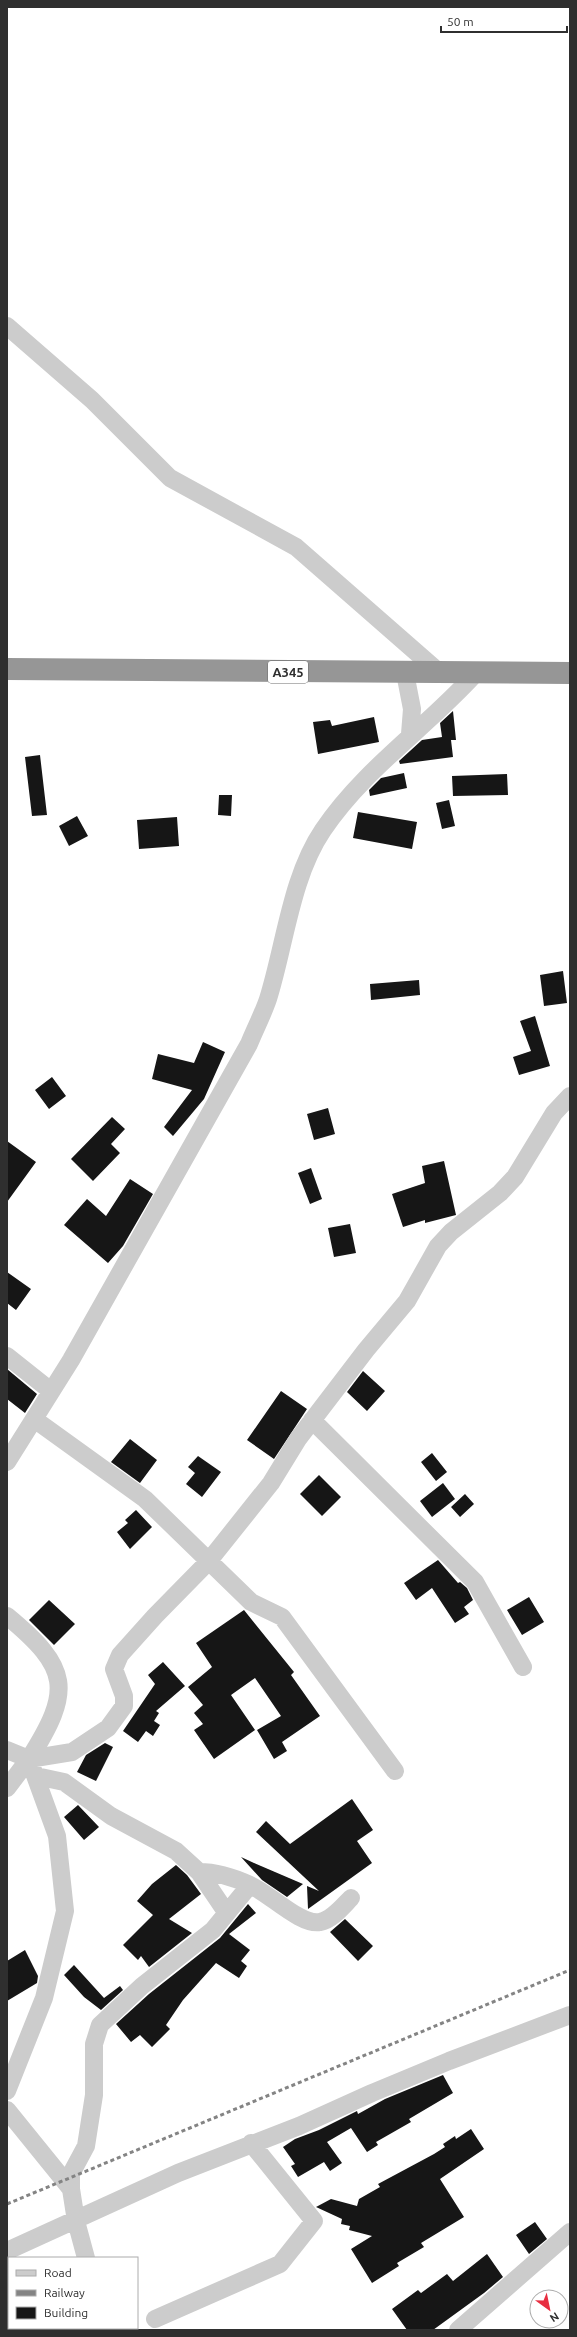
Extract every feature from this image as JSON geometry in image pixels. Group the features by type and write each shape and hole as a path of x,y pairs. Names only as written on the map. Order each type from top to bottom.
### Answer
{"highway":[{"name":"A345","path":"7,669 475,674 570,673"}],"street":[{"path":"7,326 92,400 170,478 296,547 440,673"},
{"path":"405,673 412,709 410,734"},
{"path":"7,1462 51,1391 249,1044 268,1000 303,868 322,830 356,788 410,734 448,704 475,674"},
{"path":"7,1750 29,1758 72,1752 108,1728 124,1706 124,1696 114,1669 120,1655 155,1616 208,1562 271,1483 298,1439 312,1420 366,1350 407,1301 438,1246 451,1232 500,1193 515,1177 554,1113 570,1096"},
{"path":"7,1356 51,1391"},
{"path":"34,1419 145,1499 208,1562 251,1602 282,1617 395,1771"},
{"path":"312,1420 476,1582 523,1667"},
{"path":"7,1616 34,1638 50,1659 59,1679 59,1701 41,1740 7,1788"},
{"path":"7,2090 44,1998 66,1911 64,1880 57,1836 29,1758"},
{"path":"36,1776 64,1782 111,1816 176,1851 199,1872 226,1912"},
{"path":"199,1872 210,1872 250,1885 305,1921 320,1922 334,1915 352,1898"},
{"path":"86,2257 76,2221 71,2189 71,2174 86,2146 94,2095 94,2044 100,2025 142,1986 213,1930 226,1912 250,1885"},
{"path":"7,2251 76,2221 178,2173 251,2143 299,2126 372,2093 449,2061 570,2015"},
{"path":"7,2110 71,2189"},
{"path":"154,2319 280,2264 314,2221 251,2143"},
{"path":"458,2330 570,2232"}],"building":[{"path":"453,711 456,740 451,740 453,757 400,764 399,761 422,740 442,737 440,723"},
{"path":"374,717 379,742 318,754 313,722 330,720 332,726"},
{"path":"40,755 47,815 32,816 25,757"},
{"path":"404,773 407,788 370,796 369,790 381,778"},
{"path":"507,774 508,795 453,796 452,776"},
{"path":"219,795 232,795 231,816 218,815"},
{"path":"449,800 455,826 442,829 436,803"},
{"path":"358,812 417,822 412,849 353,838"},
{"path":"77,816 88,836 69,846 59,826"},
{"path":"177,817 179,846 139,849 137,820"},
{"path":"563,971 567,1003 544,1006 540,975"},
{"path":"419,980 420,995 371,1000 370,984"},
{"path":"535,1016 550,1066 519,1075 513,1057 531,1051 520,1021"},
{"path":"203,1042 225,1052 204,1099 173,1136 164,1127 192,1090 152,1079 158,1054 194,1063"},
{"path":"52,1077 66,1096 49,1109 35,1090"},
{"path":"328,1108 335,1134 314,1140 307,1114"},
{"path":"112,1117 125,1129 111,1144 120,1153 93,1181 71,1159"},
{"path":"7,1141 36,1162 7,1202"},
{"path":"444,1161 456,1215 425,1223 425,1220 403,1227 392,1194 425,1183 422,1166"},
{"path":"311,1168 322,1199 310,1204 298,1173"},
{"path":"130,1179 153,1194 123,1246 108,1263 64,1225 87,1199 106,1216"},
{"path":"350,1224 356,1253 334,1257 328,1228"},
{"path":"7,1272 31,1289 16,1310 7,1303"},
{"path":"7,1369 37,1394 25,1413 7,1399"},
{"path":"363,1371 385,1391 367,1411 347,1392"},
{"path":"281,1391 307,1409 274,1459 247,1440"},
{"path":"130,1439 157,1460 140,1483 111,1462"},
{"path":"432,1453 447,1472 436,1481 421,1462"},
{"path":"198,1456 221,1472 202,1497 186,1484 195,1473 188,1467"},
{"path":"319,1475 341,1497 322,1516 300,1494"},
{"path":"443,1483 455,1499 432,1517 420,1501"},
{"path":"465,1494 474,1504 460,1517 451,1507"},
{"path":"136,1510 152,1527 130,1549 117,1532 128,1523 125,1520"},
{"path":"438,1560 458,1583 460,1582 467,1588 473,1600 464,1607 469,1614 455,1623 432,1588 416,1600 404,1583"},
{"path":"529,1597 544,1622 522,1635 507,1610"},
{"path":"49,1600 75,1624 54,1645 29,1620"},
{"path":"244,1610 294,1672 291,1675 320,1716 282,1742 287,1751 274,1759 257,1730 281,1716 255,1678 231,1695 255,1730 214,1759 194,1730 203,1724 194,1713 203,1705 188,1687 212,1667 196,1643"},
{"path":"163,1662 185,1686 156,1711 159,1713 154,1721 160,1725 153,1736 146,1731 138,1742 123,1731 155,1684 148,1675"},
{"path":"105,1743 113,1747 96,1781 77,1772 86,1755"},
{"path":"352,1799 373,1830 357,1841 372,1863 308,1909 307,1886 319,1891 256,1832 266,1821 290,1844"},
{"path":"78,1805 99,1827 84,1840 64,1817"},
{"path":"241,1857 303,1884 287,1897 262,1880"},
{"path":"176,1865 187,1875 201,1894 169,1919 192,1933 149,1967 141,1956 138,1960 123,1945 153,1915 137,1901 152,1884"},
{"path":"248,1904 256,1913 229,1934 250,1950 241,1961 247,1966 239,1978 216,1963 183,2000 166,2025 170,2029 152,2047 140,2035 131,2042 116,2024 149,1994 220,1938"},
{"path":"345,1919 373,1946 358,1961 330,1932"},
{"path":"25,1950 38,1976 37,1983 7,2001 7,1961"},
{"path":"74,1965 104,1998 120,1986 123,1990 101,2010 84,1997 64,1975"},
{"path":"443,2075 453,2093 409,2119 411,2122 376,2142 378,2145 367,2152 351,2128 327,2142 342,2163 330,2171 324,2162 298,2177 291,2166 295,2164 283,2147 295,2139 319,2130 357,2111 358,2114 385,2099"},
{"path":"471,2129 484,2149 440,2179 464,2217 421,2243 424,2247 397,2263 399,2266 372,2283 351,2249 372,2236 349,2230 350,2226 341,2224 342,2219 316,2207 331,2199 357,2206 359,2199 380,2187 378,2184 434,2154 445,2147 443,2144 455,2136 456,2139"},
{"path":"535,2222 547,2239 529,2254 516,2235"},
{"path":"487,2254 503,2277 484,2293 433,2330 407,2330 392,2309 418,2290 421,2293 447,2274 453,2281"}],"railway":[{"path":"7,2204 570,1970"}]}
